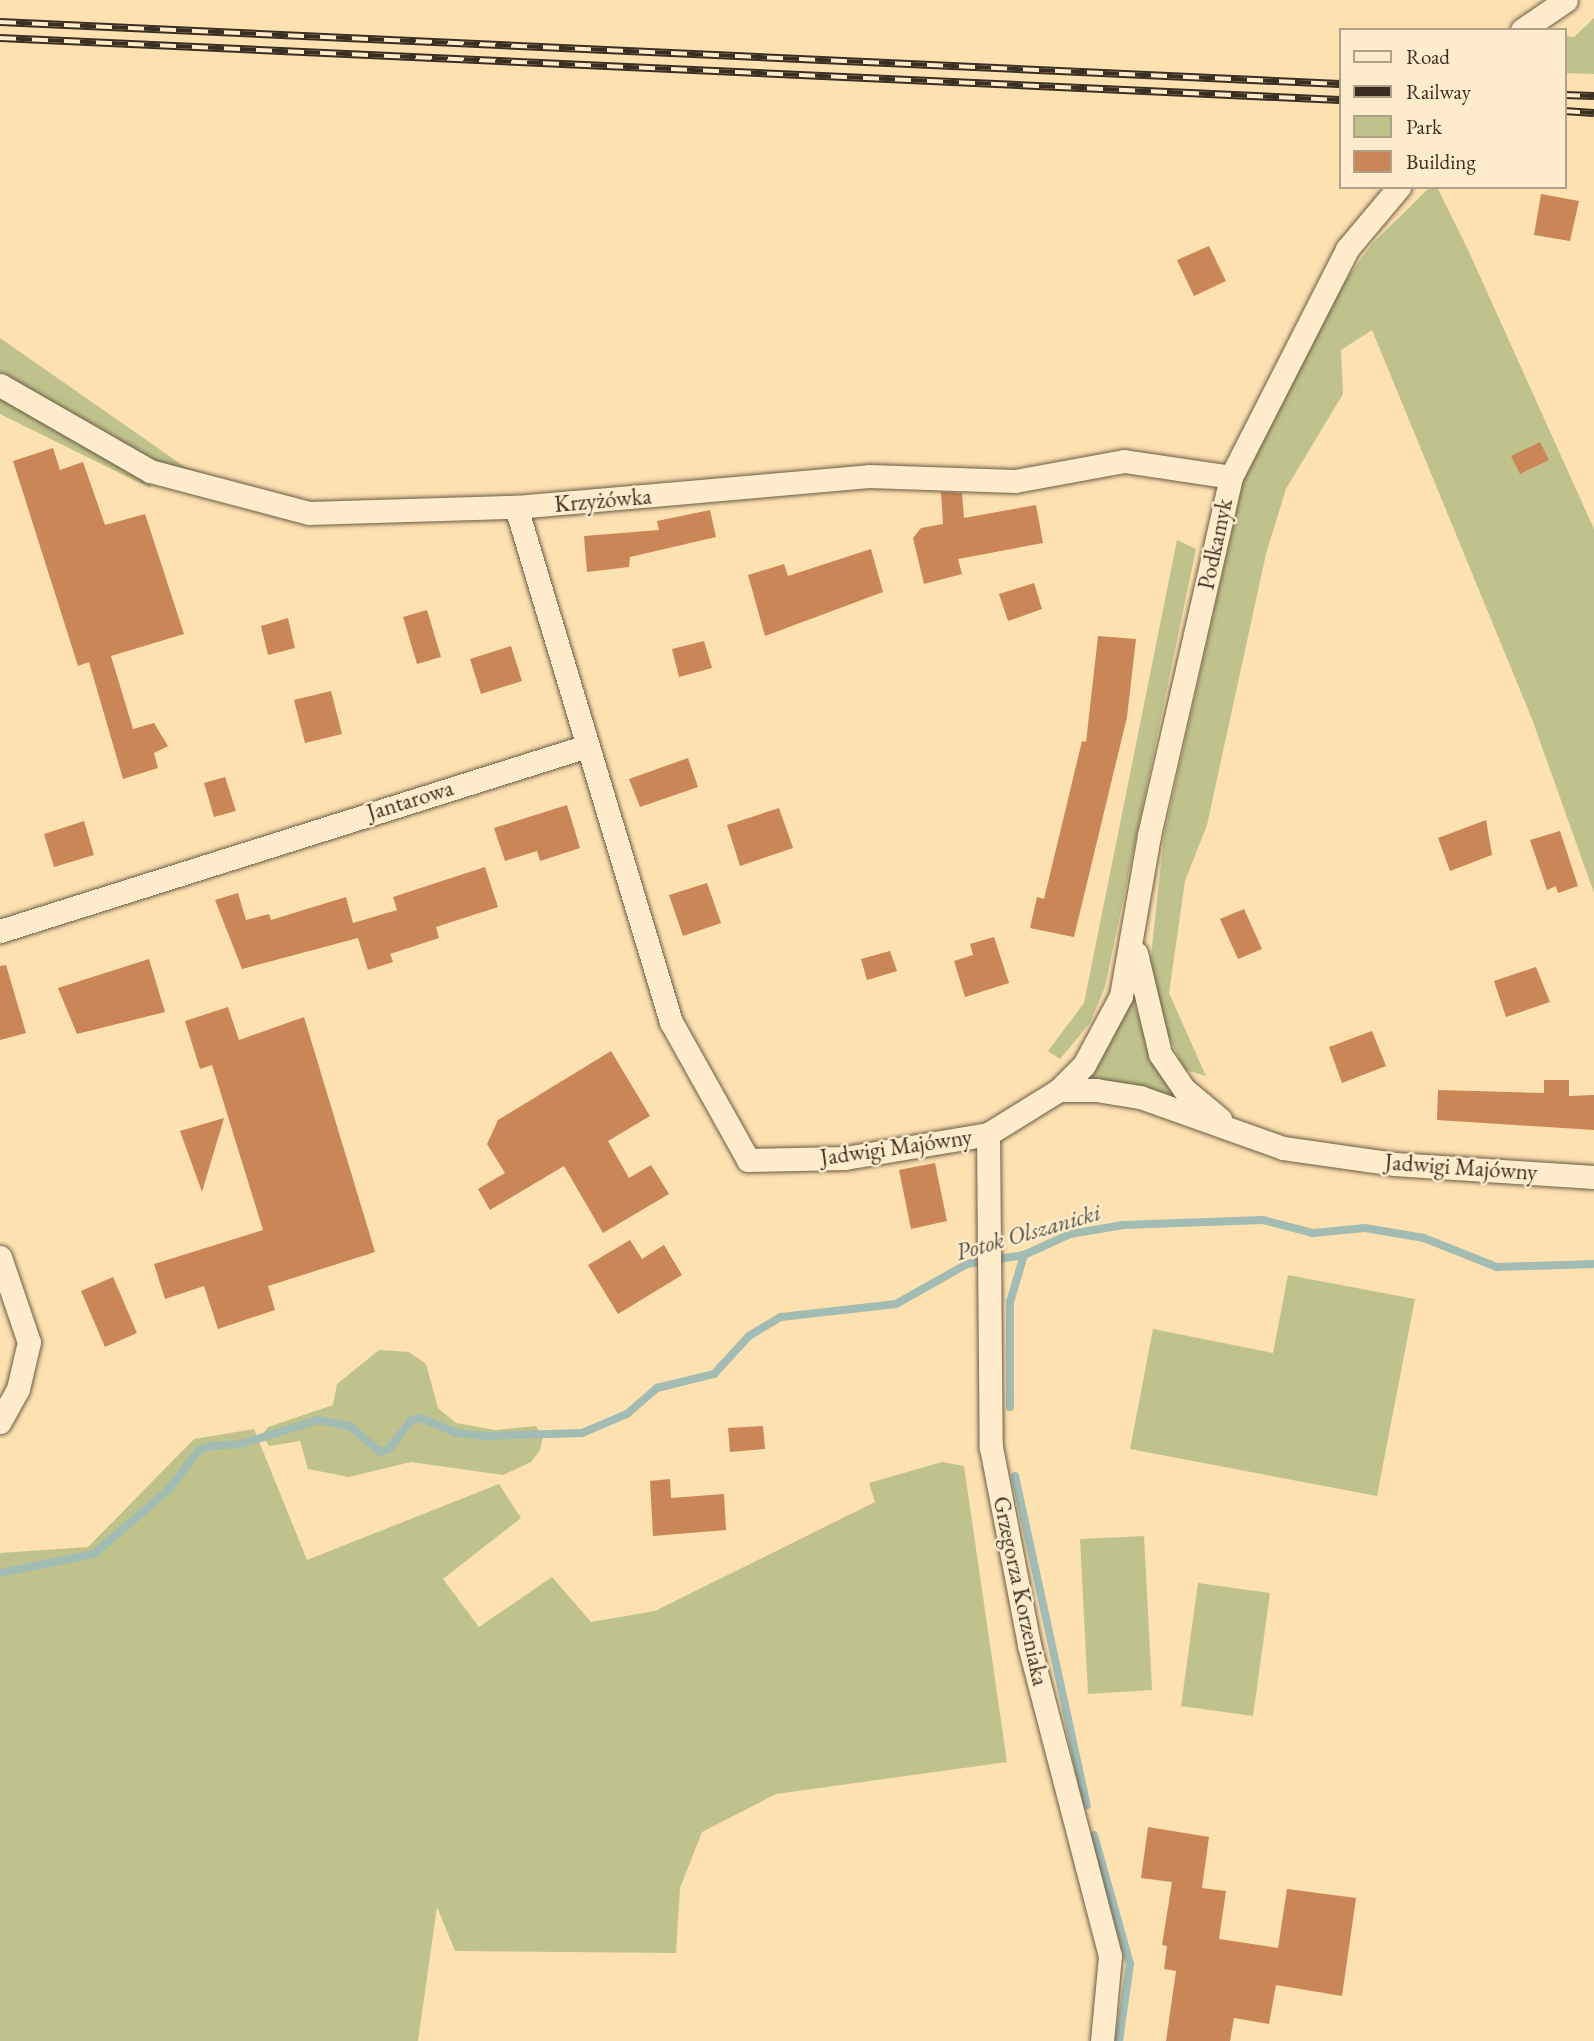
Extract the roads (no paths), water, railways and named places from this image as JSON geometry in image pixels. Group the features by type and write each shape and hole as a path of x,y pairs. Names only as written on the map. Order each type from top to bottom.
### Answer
{"street":[{"path":"1525,28 1566,0"},
{"name":"Podkamyk","path":"1059,1090 1102,1035 1121,996 1134,941 1149,835 1231,477 1347,248 1397,189"},
{"name":"Krzyżówka","path":"0,385 150,471 309,513 516,508 869,476 1015,481 1124,461 1231,477"},
{"path":"516,508 584,747"},
{"name":"Jantarowa","path":"0,931 584,747"},
{"name":"Jadwigi Majówny","path":"584,747 671,1021 748,1160 845,1158 988,1133 1059,1090 1140,1097 1283,1148 1394,1164 1594,1177"},
{"name":"Podkamyk","path":"1134,941 1160,1054 1184,1089 1233,1130"},
{"name":"Grzegorza Korzeniaka","path":"988,1133 993,1281 991,1447 1030,1645 1110,1955 1102,2041"},
{"path":"0,1257 29,1342 18,1389 0,1422"}],"waterway":[{"name":"Potok Olszanicki","path":"0,1573 94,1554 169,1489 199,1450 211,1446 241,1444 318,1420 350,1426 380,1452 390,1448 411,1420 421,1418 457,1433 488,1436 582,1433 627,1414 657,1388 714,1374 749,1336 781,1317 896,1304 967,1264 1024,1255 1070,1234 1123,1225 1263,1220 1313,1233 1365,1228 1424,1238 1497,1267 1594,1264"},
{"path":"1010,1407 1010,1302 1024,1255"},
{"path":"1015,1476 1087,1805"},
{"path":"1094,1835 1130,1964 1119,2041"}],"railway":[{"path":"0,22 1338,84"},
{"path":"0,38 1338,100"},
{"path":"1566,95 1594,96"},
{"path":"1566,111 1594,113"}]}
